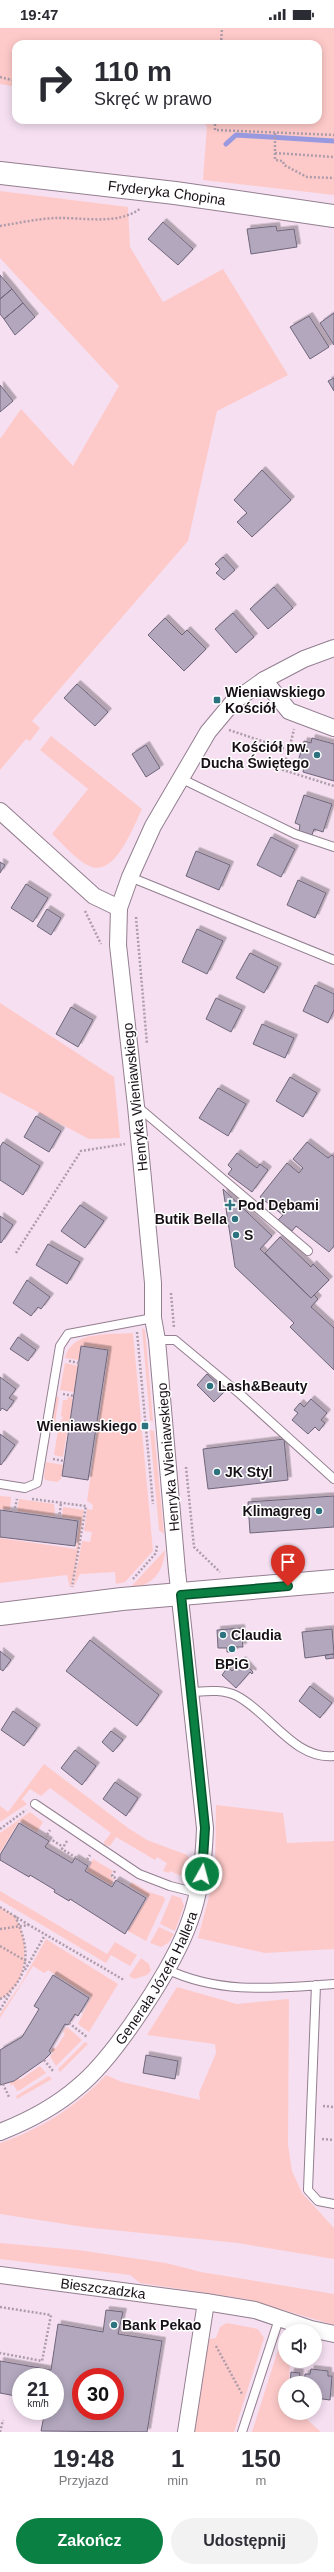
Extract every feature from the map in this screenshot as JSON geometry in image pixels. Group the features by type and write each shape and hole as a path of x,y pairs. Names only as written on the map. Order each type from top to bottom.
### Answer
{"street":[{"name":"Fryderyka Chopina","path":"0,173 156,191 334,216"},
{"name":"Henryka Wieniawskiego","path":"181,1595 158,1340 147,1320 153,1283 136,1106 118,945 119,908 130,877 153,826 208,732 233,702 264,680 304,659 334,648"},
{"path":"264,680 289,711 334,728"},
{"path":"0,811 94,896 119,908"},
{"path":"0,1614 122,1599 334,1581"},
{"name":"Generała Józefa Hallera","path":"0,2132 29,2120 49,2108 78,2087 95,2071 132,2022 166,1969 186,1931 198,1893 203,1865 205,1828 181,1595"},
{"name":"Bieszczadzka","path":"0,2275 206,2302 255,2310 279,2319 334,2334"},
{"path":"186,2432 206,2302"}],"lane":[{"path":"180,778 295,834 334,847"},
{"path":"130,877 334,960"},
{"path":"136,1106 308,1251"},
{"path":"0,1484 25,1488 37,1483 60,1346 68,1334 147,1320"},
{"path":"158,1340 175,1340 240,1394 334,1479"},
{"path":"192,1692 220,1691 238,1696 305,1750 324,1757 334,1756"},
{"path":"35,1804 139,1874 170,1886 198,1893"},
{"path":"166,1969 208,1985 266,1988 334,1984"},
{"path":"316,1985 308,2190 318,2201 334,2204"},
{"path":"242,2432 279,2319"}],"path":[{"path":"221,40 222,28"},
{"path":"0,77 12,80"},
{"path":"215,124 215,130 334,135"},
{"path":"275,133 274,160 283,161 284,165 306,177 334,178"},
{"path":"275,153 334,157"},
{"path":"0,226 54,218 116,219 136,212 148,202 156,191"},
{"path":"301,730 295,728 283,770 334,786"},
{"path":"227,729 289,750"},
{"path":"81,906 96,931 103,950"},
{"path":"127,1136 128,1152"},
{"path":"16,1253 81,1151 128,1144"},
{"path":"147,1320 137,1331 154,1512"},
{"path":"130,1331 137,1331"},
{"path":"58,1394 74,1396"},
{"path":"61,1400 62,1394"},
{"path":"55,1433 57,1420"},
{"path":"56,1426 69,1428"},
{"path":"51,1459 52,1452"},
{"path":"41,1459 64,1461"},
{"path":"11,1496 18,1497 14,1512"},
{"path":"27,1498 86,1506 76,1576 71,1592"},
{"path":"59,1518 61,1503"},
{"path":"194,1539 194,1547 222,1574"},
{"path":"156,1553 158,1542"},
{"path":"0,1829 35,1804"},
{"path":"50,1830 45,1837 63,1847 62,1849 85,1863 90,1855"},
{"path":"63,1847 67,1841"},
{"path":"116,1871 112,1876 124,1883"},
{"path":"0,1907 45,1935 124,1980"},
{"path":"15,1916 26,1950 26,1960 20,1979"},
{"path":"0,1929 19,1925 29,1925"},
{"path":"0,2010 20,1979 45,1935"},
{"path":"0,1946 29,1962"},
{"path":"0,1999 16,1984"},
{"path":"69,2023 87,2037"},
{"path":"44,2060 53,2071"},
{"path":"3,2084 9,2097"},
{"path":"322,2106 334,2106"},
{"path":"321,2139 334,2140"},
{"path":"0,2307 51,2315 42,2361 0,2353"},
{"path":"214,2342 242,2394 251,2405"},
{"path":"0,2432 3,2420"}],"shaded area":[{"path":"0,28 334,28 334,195 203,180 207,126 204,124 322,124 322,40 12,40 12,86 0,84"},
{"path":"0,191 128,207 130,247 163,302 223,269 288,375 217,411 188,541 32,721 40,728 30,741 26,739 0,770 0,439 21,409 73,466 119,386 0,258"},
{"path":"51,736 142,809 122,849 107,865 98,868 89,866 74,855 52,834 88,789 40,750"},
{"path":"0,1003 114,1077 120,1138 89,1139 0,1092"},
{"path":"142,1328 145,1330 153,1421 150,1421"},
{"path":"133,1333 153,1551 125,1582 116,1584 115,1572 80,1574 73,1588 82,1541 90,1542 92,1532 84,1531 87,1509 92,1510 93,1505 87,1501 109,1350 81,1346 79,1360 65,1358 69,1349 83,1338 103,1334"},
{"path":"65,1363 78,1366 74,1392 60,1390"},
{"path":"55,1396 59,1397 55,1423 51,1423"},
{"path":"68,1397 73,1398 69,1425 59,1424 63,1417 61,1416 63,1400 67,1400"},
{"path":"58,1430 67,1432 63,1457 54,1455"},
{"path":"150,1430 154,1431 164,1534 159,1530"},
{"path":"46,1462 63,1465 61,1479 57,1482 45,1480 44,1476"},
{"path":"0,1496 11,1497 10,1510 0,1509"},
{"path":"19,1499 54,1504 55,1516 17,1511"},
{"path":"63,1507 84,1510 75,1573 70,1588 67,1575 0,1583 0,1538 76,1549 80,1520 62,1517"},
{"path":"165,1550 162,1565 155,1577 144,1585 129,1589"},
{"path":"44,1764 128,1828 147,1840 187,1855 191,1861 189,1874 184,1877 170,1871 169,1873 163,1871 167,1863 157,1857 155,1860 116,1837 110,1846 105,1845 104,1842 111,1833 50,1788 41,1796 30,1789 22,1799 27,1804 0,1822 0,1806 8,1812"},
{"path":"216,1805 283,1813 287,1843 334,1841 334,1949 265,1953 198,1938 215,1874"},
{"path":"30,1812 43,1822 37,1832 19,1821 0,1853 0,1833"},
{"path":"93,1859 113,1871 110,1876 114,1880 111,1885 87,1871"},
{"path":"132,1882 149,1892 164,1897 165,1900 146,1941 128,1931 148,1897 129,1886"},
{"path":"0,1891 107,1954 115,1942 137,1955 130,1966 111,1955 106,1963 0,1900"},
{"path":"172,1895 181,1898 184,1906 175,1931 160,1924"},
{"path":"0,1907 15,1917 20,1927 25,1950 21,1974 16,1984 9,1993 0,1999"},
{"path":"159,1927 174,1934 168,1943 161,1947 150,1943"},
{"path":"46,1939 118,1984 89,2032 78,2024 91,1997 48,1970 44,1973 33,1966 0,2018 0,2014 22,1982"},
{"path":"141,1958 149,1964 151,1971 147,1975 134,1979 129,1976"},
{"path":"177,1987 237,2004 289,1999 288,2145 292,2171 302,2193 334,2228 334,2259 238,2243 84,2227 0,2214 0,2143 15,2138 44,2124 71,2106 106,2075 122,2082 200,2100 199,2093 216,2053 215,2044 147,2035"},
{"path":"67,2027 82,2040 56,2066 50,2056 53,2053 51,2051 54,2047 56,2048 65,2034 63,2031"},
{"path":"85,2042 88,2044 60,2072 58,2069"},
{"path":"40,2066 46,2073 20,2090 17,2091 13,2084 11,2086 10,2083 18,2077 20,2080"},
{"path":"49,2076 52,2079 17,2099 16,2096"},
{"path":"0,2243 78,2250 166,2263 201,2272 334,2294 334,2325 246,2299 140,2283 130,2275 0,2259"},
{"path":"227,2323 258,2329 264,2338 234,2432 193,2432 209,2339 216,2338 220,2327"},
{"path":"278,2350 278,2368 290,2368 289,2376 278,2376 278,2420 308,2420 321,2432 252,2432"}],"building":[{"path":"163,222 193,249 178,265 148,239"},
{"path":"276,226 277,231 294,229 297,247 251,254 247,229"},
{"path":"0,275 12,289 0,299"},
{"path":"12,289 23,303 4,319 0,314 0,299"},
{"path":"23,303 35,317 15,335 4,319"},
{"path":"334,313 334,345 320,323"},
{"path":"309,316 329,347 310,359 290,327"},
{"path":"334,378 334,391 328,381"},
{"path":"0,385 13,401 0,412"},
{"path":"262,470 291,500 252,537 237,522 247,513 234,500"},
{"path":"223,557 235,570 224,580 216,573 220,569 215,564"},
{"path":"274,587 293,608 268,629 250,609"},
{"path":"233,613 254,637 236,653 215,629"},
{"path":"165,618 182,635 187,630 206,649 184,671 148,635"},
{"path":"77,684 108,712 95,726 64,698"},
{"name":"Kościół pw. Ducha Świętego","path":"312,738 334,744 334,781 303,772 304,767 297,765 304,741 311,743"},
{"path":"146,745 160,768 146,777 132,754"},
{"path":"304,795 332,804 323,832 314,829 312,835 299,831 300,825 295,823"},
{"path":"271,837 295,849 281,877 257,865"},
{"path":"196,851 230,865 219,890 186,876"},
{"path":"0,862 5,865 0,873"},
{"path":"298,880 326,893 315,918 287,905"},
{"path":"26,884 48,898 33,922 11,908"},
{"path":"47,909 61,918 51,935 37,926"},
{"path":"197,929 223,941 207,974 182,962"},
{"path":"250,953 278,967 264,993 236,978"},
{"path":"315,985 334,994 334,1010 328,1023 303,1011"},
{"path":"216,998 242,1010 231,1032 206,1019"},
{"path":"71,1007 93,1020 78,1047 56,1034"},
{"path":"262,1024 294,1038 285,1058 253,1044"},
{"path":"290,1077 317,1093 303,1117 276,1101"},
{"path":"218,1088 246,1104 228,1136 199,1118"},
{"path":"36,1116 61,1131 49,1152 24,1137"},
{"path":"3,1142 40,1166 23,1195 0,1180 0,1147"},
{"path":"307,1142 328,1158 332,1155 334,1157 334,1246 329,1252 296,1226 292,1231 278,1220 283,1215 260,1197 287,1163 299,1173 303,1168 293,1159"},
{"path":"237,1153 257,1168 260,1164 268,1170 252,1192 228,1174 232,1169 228,1165"},
{"path":"223,1189 272,1236 260,1249 311,1298 314,1295 318,1299 311,1307 334,1328 334,1370 290,1327 294,1323 235,1267"},
{"path":"80,1205 104,1221 85,1248 61,1231"},
{"path":"0,1216 13,1225 1,1243 0,1242"},
{"path":"280,1237 311,1267 313,1264 329,1280 311,1298 265,1253"},
{"path":"48,1244 80,1262 67,1284 36,1265"},
{"path":"27,1280 50,1297 41,1309 38,1307 31,1316 13,1303"},
{"path":"18,1337 36,1350 28,1361 10,1349"},
{"path":"81,1346 108,1350 88,1480 62,1476"},
{"path":"207,1374 225,1391 214,1402 197,1385"},
{"path":"0,1377 16,1389 9,1398 14,1401 7,1411 2,1408 0,1411"},
{"path":"311,1399 327,1413 321,1420 325,1423 319,1431 315,1427 308,1434 292,1420 298,1413 294,1410 300,1403 304,1407"},
{"path":"0,1434 15,1445 1,1465 0,1464"},
{"path":"284,1439 288,1480 208,1489 203,1449"},
{"path":"334,1496 334,1527 250,1533 248,1502"},
{"path":"0,1510 78,1521 75,1546 0,1537"},
{"path":"241,1628 243,1647 235,1647 235,1652 227,1652 227,1648 218,1648 217,1630"},
{"path":"332,1629 334,1654 305,1658 302,1632"},
{"path":"90,1640 159,1695 137,1726 66,1671"},
{"path":"0,1651 11,1660 3,1671 0,1669"},
{"path":"334,1654 334,1658 326,1659 325,1655"},
{"path":"242,1660 253,1672 252,1674 250,1672 236,1688 222,1675 228,1667 232,1671"},
{"path":"310,1686 332,1703 320,1718 299,1701"},
{"path":"13,1711 37,1728 24,1746 1,1730"},
{"path":"111,1731 123,1740 113,1752 102,1742"},
{"path":"75,1750 96,1766 82,1785 61,1768"},
{"path":"115,1782 138,1798 126,1816 103,1799"},
{"path":"19,1823 49,1841 45,1847 72,1863 75,1858 88,1866 85,1871 112,1887 116,1880 146,1898 125,1934 70,1899 69,1901 54,1892 55,1890 30,1875 29,1877 0,1860 0,1855"},
{"path":"53,1975 89,1998 78,2016 75,2014 68,2025 65,2024 49,2051 51,2053 44,2060 14,2081 0,2085 0,2050 22,2037 39,2009 34,2006"},
{"path":"146,2055 178,2061 175,2079 143,2073"},
{"path":"106,2310 123,2312 118,2334 162,2341 147,2432 41,2431 43,2420 64,2420 64,2368 51,2368 58,2324 103,2332"},
{"path":"0,2361 40,2368 12,2368 12,2395 0,2393"},
{"path":"311,2369 328,2371 328,2376 332,2376 330,2400 322,2399 322,2376 305,2376 305,2374 310,2374"},
{"path":"291,2372 300,2373 300,2376 291,2376"}],"waterway":[{"path":"226,144 236,135 334,141"}],"place":[{"name":"Wieniawskiego Kościół","path":"217,700"},
{"name":"Kościół pw. Ducha Świętego","path":"317,755"},
{"name":"Pod Dębami","path":"230,1205"},
{"name":"Butik Bella","path":"235,1219"},
{"name":"S","path":"236,1235"},
{"name":"Lash&Beauty","path":"210,1386"},
{"name":"Wieniawskiego","path":"145,1426"},
{"name":"JK Styl","path":"217,1472"},
{"name":"Klimagreg","path":"319,1511"},
{"name":"Claudia","path":"223,1635"},
{"name":"BPiG","path":"232,1649"},
{"name":"Bank Pekao","path":"114,2325"}],"route":[{"path":"202,1874 205,1828 181,1595 288,1586"}]}
